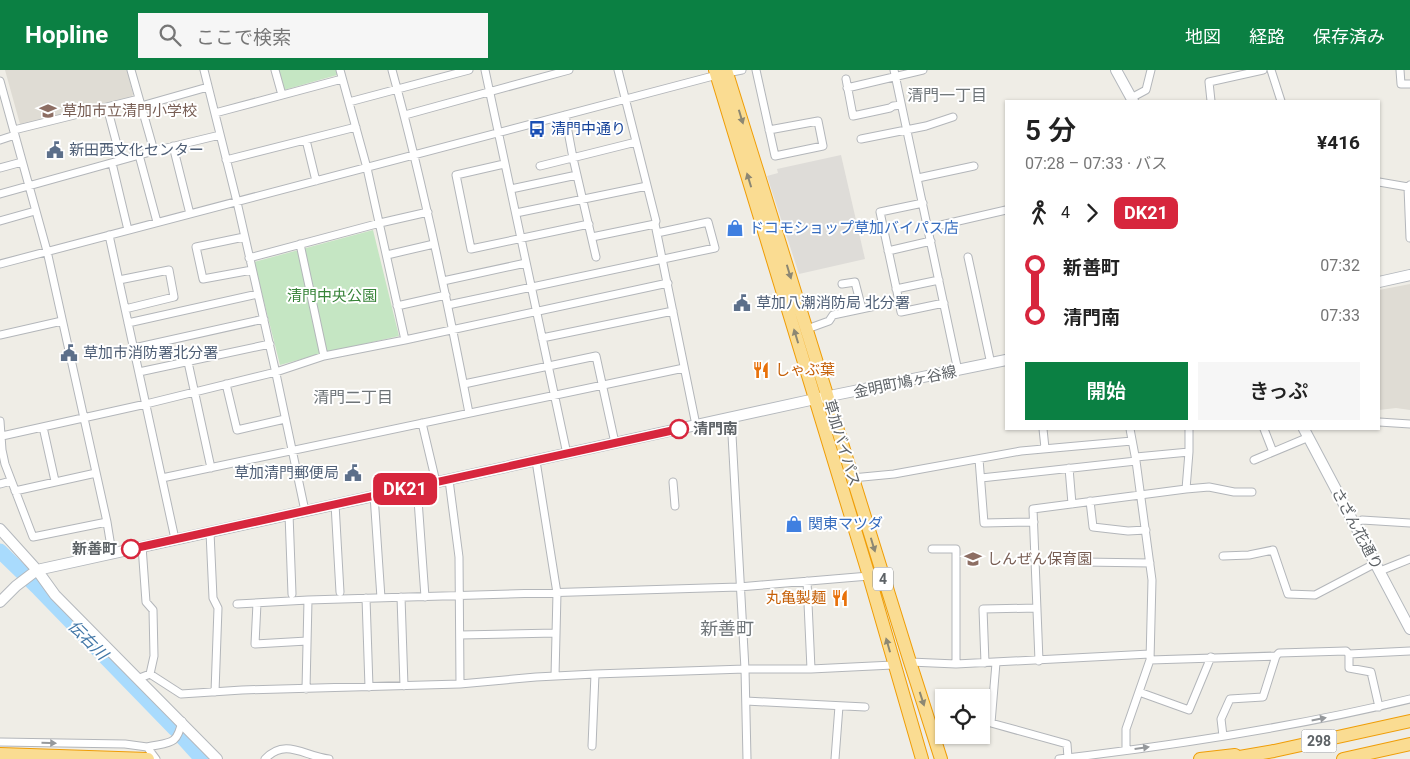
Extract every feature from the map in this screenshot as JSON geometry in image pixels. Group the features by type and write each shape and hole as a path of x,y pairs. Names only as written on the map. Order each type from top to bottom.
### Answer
{"highway":[{"name":"草加バイパス","path":"722,72 807,329 821,398 852,478 941,759"},
{"name":"草加バイパス","path":"722,72 821,398 869,576 922,759"},
{"path":"1326,740 1410,713"},
{"name":"298","path":"1228,759 1271,755 1326,740 1410,721"},
{"path":"1200,759 1271,755 1410,728"},
{"path":"1343,759 1410,744"},
{"path":"1376,759 1410,751"},
{"path":"0,754 148,753"},
{"path":"0,754 58,759"}],"main road":[{"path":"1116,70 1132,100"},
{"path":"1380,282 1410,275"},
{"name":"金明町鳩ヶ谷線","path":"36,570 731,417 1005,360"},
{"name":"さざん花通り","path":"1306,433 1410,629"},
{"path":"0,529 55,595 137,679 182,721 217,759"},
{"path":"0,602 36,570"}],"street":[{"path":"131,70 154,151"},
{"path":"204,70 264,318 306,511"},
{"path":"275,70 282,94"},
{"path":"340,70 367,168 405,340"},
{"path":"392,70 415,154 470,413"},
{"path":"349,102 469,70"},
{"path":"485,70 567,454"},
{"path":"405,115 570,70"},
{"path":"618,70 656,221 655,224 696,425"},
{"path":"0,264 367,168 722,72 742,70"},
{"path":"756,70 769,130 775,156 823,146 818,121 769,130"},
{"path":"847,88 894,74 923,70"},
{"path":"1132,100 1146,90 1151,70"},
{"path":"1211,100 1209,82 1263,70"},
{"path":"1271,70 1281,100"},
{"path":"1400,70 1401,84 1410,84"},
{"path":"894,74 918,178 958,371"},
{"path":"215,112 342,78"},
{"path":"846,79 853,116 901,105"},
{"path":"0,85 47,251 107,522 112,553"},
{"path":"0,140 15,133 107,107 140,102 208,87"},
{"path":"107,107 121,160"},
{"path":"565,114 573,158 596,257"},
{"path":"861,139 926,126 953,117"},
{"path":"226,160 356,127"},
{"path":"0,194 139,155 220,135"},
{"path":"306,140 316,181"},
{"path":"540,166 636,142"},
{"path":"174,146 190,214"},
{"path":"139,155 156,222"},
{"path":"0,168 22,162"},
{"path":"112,163 128,230"},
{"path":"504,164 456,175 471,249 589,224"},
{"path":"918,178 974,166"},
{"path":"511,189 577,175"},
{"path":"1380,182 1409,186 1410,238"},
{"path":"516,213 648,186"},
{"path":"923,203 880,212 898,301 901,312 944,303"},
{"path":"928,228 1005,210"},
{"path":"0,221 35,211"},
{"path":"249,258 428,212"},
{"path":"448,305 714,248 708,222 657,233"},
{"path":"592,237 655,224"},
{"path":"109,235 175,539"},
{"path":"244,237 196,247 203,279 252,270"},
{"path":"888,251 931,241"},
{"path":"300,244 324,356"},
{"path":"387,255 434,244"},
{"path":"968,257 991,364"},
{"path":"443,281 526,263"},
{"path":"119,280 169,270 174,297 125,309"},
{"path":"896,289 939,280"},
{"path":"842,284 855,282 862,309"},
{"path":"2,436 146,404 276,372 324,356 668,283"},
{"path":"128,323 258,294"},
{"path":"398,306 446,295"},
{"path":"807,329 829,321 833,315 898,301"},
{"path":"542,338 673,310"},
{"path":"134,348 264,318"},
{"path":"0,336 62,322"},
{"path":"139,372 270,344"},
{"path":"464,384 596,356 615,443"},
{"path":"188,362 211,468"},
{"path":"162,478 684,368"},
{"path":"226,384 237,430 285,419"},
{"path":"731,417 745,669 747,759"},
{"path":"0,421 1,450 33,537 107,522"},
{"path":"1380,422 1410,424"},
{"path":"422,423 436,482"},
{"path":"43,427 55,481"},
{"path":"1043,430 1045,448"},
{"path":"1126,750 1126,729 1150,657 1152,580 1136,459 1130,430"},
{"path":"1186,489 1189,430"},
{"path":"1264,430 1273,452"},
{"path":"1254,460 1273,452 1306,433"},
{"path":"852,478 894,474 1045,448 1132,441"},
{"path":"981,478 1189,452"},
{"path":"979,459 984,523 1034,522"},
{"path":"536,460 557,593 555,676"},
{"path":"1069,468 1072,504"},
{"path":"15,491 96,472"},
{"path":"448,480 459,557 460,684"},
{"path":"0,484 11,481"},
{"path":"673,482 675,506"},
{"path":"417,486 425,597"},
{"path":"1039,661 1033,509 1209,487 1234,492 1252,492"},
{"path":"374,495 381,598"},
{"path":"1090,501 1092,528 1128,531 1146,530"},
{"path":"335,504 340,592"},
{"path":"289,514 292,594"},
{"path":"1354,523 1362,520 1410,523"},
{"path":"210,532 213,598 218,608 215,692"},
{"path":"142,546 146,602 153,610 154,656 150,674"},
{"path":"932,549 956,549 956,664"},
{"path":"1223,556 1250,555 1273,550 1288,594 1315,595 1378,567 1410,560"},
{"path":"1083,562 1150,564"},
{"path":"237,604 739,586 869,576"},
{"path":"807,581 811,670"},
{"path":"401,597 404,686"},
{"path":"366,598 369,687"},
{"path":"306,689 308,600"},
{"path":"257,603 255,644 307,641"},
{"path":"985,663 983,609 1037,608"},
{"path":"460,635 556,633"},
{"path":"910,662 956,664 1150,657 1276,656 1279,653 1337,651 1346,651 1349,654 1410,651"},
{"path":"1349,654 1349,668 1371,672 1379,707"},
{"path":"1224,736 1221,719 1230,699 1263,697 1276,656"},
{"path":"1139,692 1190,710 1211,657"},
{"path":"996,663 991,723 1067,744 1068,758"},
{"path":"150,674 181,694 460,684 595,674 745,669 811,670 894,665"},
{"path":"137,679 150,674"},
{"path":"592,746 595,674"},
{"path":"1059,759 1224,736 1379,707 1410,699"},
{"path":"746,701 865,707"},
{"path":"835,759 839,706"},
{"path":"148,753 172,742 179,735 182,721"},
{"path":"0,742 125,744 148,753 156,759"},
{"path":"265,759 274,752 289,749 329,759"}],"shaded area":[{"name":"草加市立清門小学校","path":"5,70 127,70 133,94 132,97 23,125 20,124"},
{"path":"841,155 865,259 799,274 767,176 778,173 777,169"},
{"path":"1410,284 1410,410 1396,408 1380,410 1380,290"}],"green space":[{"path":"278,70 336,70 337,75 284,90"},
{"name":"清門中央公園","path":"373,230 399,336 280,365 254,262"}],"waterway":[{"name":"伝右川","path":"0,551 175,729"},
{"name":"伝右川","path":"183,738 202,759"}],"bus line":[{"name":"DK21","path":"131,549 679,429"}],"place":[{"name":"草加市立清門小学校","path":"48,111"},
{"name":"清門中通り","path":"537,129"},
{"name":"新田西文化センター","path":"55,150"},
{"name":"ドコモショップ草加バイパス店","path":"735,228"},
{"name":"草加八潮消防局 北分署","path":"742,303"},
{"name":"草加市消防署北分署","path":"69,353"},
{"name":"しゃぶ葉","path":"761,370"},
{"name":"清門南","path":"679,429"},
{"name":"草加清門郵便局","path":"353,473"},
{"name":"関東マツダ","path":"794,524"},
{"name":"新善町","path":"131,549"},
{"name":"しんぜん保育園","path":"973,559"},
{"name":"丸亀製麺","path":"840,598"}],"district":[{"name":"清門一丁目","path":"947,95"},
{"name":"清門二丁目","path":"353,397"},
{"name":"新善町","path":"727,628"}]}
